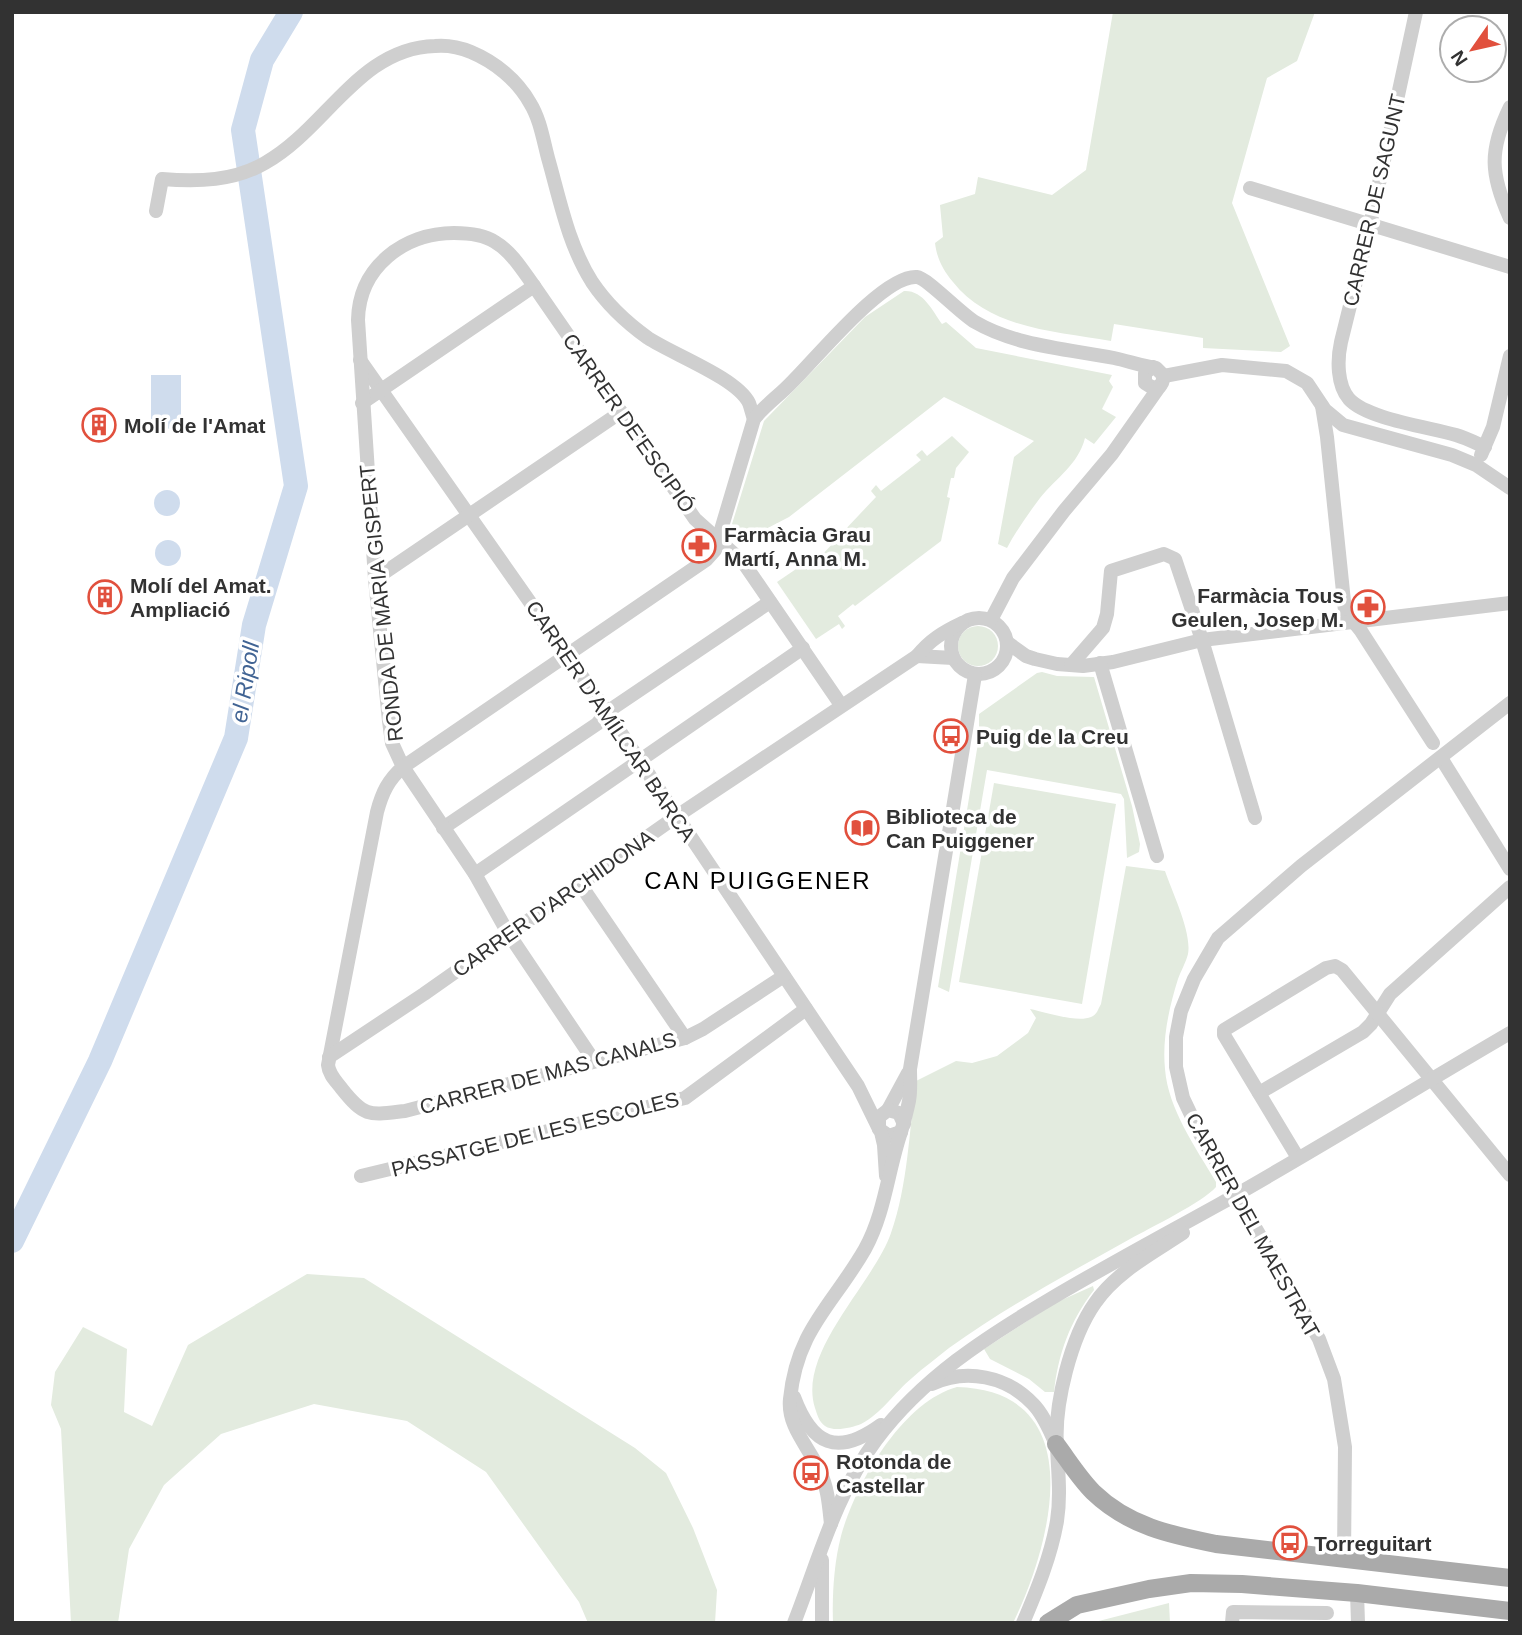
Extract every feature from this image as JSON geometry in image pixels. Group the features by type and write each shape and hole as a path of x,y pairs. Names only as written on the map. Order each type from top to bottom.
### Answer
{"main road":[{"path":"1056,1444 1092,1491 1117,1512 1143,1526 1172,1535 1216,1544 1510,1578"},
{"path":"1329,1592 1329,1571 1344,1558"},
{"path":"1344,1558 1357,1570 1357,1593"},
{"path":"1048,1623 1077,1605 1191,1583 1357,1593 1510,1611"}],"street":[{"name":"CARRER DE SAGUNT","path":"1416,12 1370,225 1338,356 1343,388 1347,397 1366,411 1458,435 1485,447"},
{"path":"156,211 162,179 202,180 232,176 265,163 286,149 367,72 403,50 445,45 465,49 490,61 530,102 536,114 570,237 578,257 598,291 650,339 720,378 741,393 748,402 754,419"},
{"path":"1510,107 1497,134 1494,163 1500,197 1510,218"},
{"path":"1250,188 1510,267"},
{"name":"CARRER DE'ESCIPIÓ","path":"411,241 426,235 443,233 483,236 505,250 534,286 695,519 736,554 841,705"},
{"name":"RONDA DE MARIA GISPERT","path":"329,1057 381,796 392,776 403,767 392,743 388,721 362,403 358,306 362,292 382,261 411,241"},
{"path":"594,1062 508,933 475,874 403,767 706,560 715,550 754,419 869,303 902,281 913,277 922,278 969,318 997,333 1068,351 1114,359 1153,378 1222,365 1292,373 1307,383 1321,405 1343,425 1452,455 1476,465 1510,488"},
{"path":"362,403 534,286"},
{"path":"1476,465 1493,427 1510,356"},
{"name":"CARRER D'AMÍLCAR BARCA","path":"360,359 639,759 858,1086 880,1130"},
{"path":"991,620 1013,578 1112,454 1142,411 1153,378"},
{"path":"1321,405 1327,438 1345,611 1433,743"},
{"path":"375,579 621,412"},
{"path":"1071,665 1103,628 1111,570 1164,554 1175,559 1255,818"},
{"path":"443,828 597,724 607,712 770,602"},
{"path":"1008,643 1026,656 1071,665 1100,663 1202,640 1510,603"},
{"path":"975,618 991,620 1005,634 1008,643 1004,660 999,667 984,675 975,675 958,666 953,658 951,640 954,631 962,623 975,618"},
{"name":"CARRER D'ARCHIDONA","path":"329,1057 424,994 677,816 917,656 943,632 962,623"},
{"path":"475,874 803,648"},
{"path":"917,656 953,658"},
{"path":"1100,663 1157,856"},
{"path":"831,1524 826,1486 792,1420 790,1398 800,1350 810,1329 866,1247 886,1191 903,1128 909,1100 910,1069 975,675"},
{"name":"CARRER DEL MAESTRAT","path":"1344,1558 1345,1447 1334,1379 1319,1339 1194,1124 1183,1098 1176,1067 1176,1037 1181,1011 1194,979 1218,938 1301,866 1510,703"},
{"path":"1441,758 1510,869"},
{"path":"580,884 684,1038"},
{"path":"1259,1093 1363,1032 1390,994 1510,887"},
{"path":"1298,1158 1224,1035 1224,1030 1326,968 1335,966 1342,970 1510,1175"},
{"name":"CARRER DE MAS CANALS","path":"329,1057 329,1073 355,1106 366,1113 405,1111 684,1038 703,1030 785,976"},
{"name":"PASSATGE DE LES ESCOLES","path":"361,1176 685,1098 806,1009"},
{"path":"794,1623 831,1524 863,1459 897,1414 946,1367 1018,1318 1216,1206 1510,1033"},
{"path":"886,1191 884,1145 878,1121 910,1069"},
{"name":"CARRER D'AMÍLCAR BARCA","path":"858,1086 886,1110"},
{"path":"886,1110 899,1113 903,1128"},
{"path":"880,1130 889,1136 903,1128"},
{"path":"1023,1623 1041,1580 1057,1522 1060,1486 1056,1444 1072,1348 1094,1303 1119,1277 1216,1206"},
{"path":"925,1387 959,1374 976,1375 999,1382 1015,1390 1034,1405 1048,1425 1056,1444"},
{"path":"792,1390 802,1418 817,1436 827,1441 836,1443 856,1440 897,1414"},
{"path":"822,1551 822,1623"},
{"path":"1232,1623 1233,1612 1327,1618 1329,1592"},
{"path":"1357,1593 1358,1623"}],"shaded area":[{"path":"1113,12 1315,12 1297,61 1267,78 1232,203 1290,346 1281,352 1203,348 1203,338 1114,324 1111,341 1025,325 985,310 968,298 941,264 935,243 943,237 940,205 975,194 978,177 1052,195 1086,170"},
{"path":"904,291 922,297 942,324 946,322 976,348 1112,375 1109,381 1113,387 1102,409 1116,417 1094,444 1085,438 1077,456 1040,498 1007,548 998,544 1014,457 1034,441 944,397 789,517 745,540 732,524 764,421 865,317"},
{"path":"952,436 969,452 956,468 954,478 951,478 947,497 950,498 941,541 838,616 845,626 842,629 839,624 816,639 777,582 802,565 808,570 836,540 831,534 836,528 842,533 876,497 871,491 876,485 881,491 921,460 916,455 922,450 927,456"},
{"path":"978,626 992,632 998,646 992,660 978,666 964,660 958,646 964,632"},
{"path":"1042,672 1057,676 1094,677 1132,806 1140,844 1139,852 1127,858 1124,799 1121,794 987,770 949,992 938,987 979,737 979,714"},
{"path":"994,783 1116,804 1082,1004 959,982"},
{"path":"1126,866 1165,871 1184,924 1188,954 1169,1012 1164,1046 1165,1069 1171,1099 1177,1113 1216,1182 1216,1187 1188,1207 993,1318 917,1374 868,1420 843,1429 825,1426 815,1408 812,1386 817,1364 827,1341 882,1253 891,1233 905,1177 916,1081 956,1061 972,1063 997,1056 1028,1033 1036,1018 1030,1009 1078,1019 1095,1015 1101,1004"},
{"path":"307,1274 364,1278 635,1448 666,1473 693,1528 717,1590 715,1623 588,1623 579,1602 486,1472 407,1421 314,1404 221,1434 164,1485 129,1549 118,1623 71,1623 61,1429 51,1405 55,1372 83,1327 127,1349 124,1412 152,1426 188,1345"},
{"path":"1093,1286 1094,1290 1066,1338 1054,1392 1045,1392 1029,1379 990,1359 984,1349 1055,1303"},
{"path":"957,1387 1000,1395 1028,1414 1044,1442 1050,1476 1048,1514 1040,1553 1013,1623 833,1623 834,1579 841,1536 869,1470 900,1427 918,1409"},
{"path":"1169,1603 1170,1623 1091,1623"}],"water":[{"path":"284,12 292,12 263,60"},
{"path":"151,375 181,375 181,429 151,428"},
{"path":"167,490 176,494 180,503 176,512 167,516 158,512 154,503 158,494"},
{"path":"168,540 177,544 181,553 177,562 168,566 159,562 155,553 159,544"}],"waterway":[{"name":"el Ripoll","path":"12,1241 100,1061 236,738 254,625 296,486 243,130 262,60 291,12"}],"place":[{"name":"Molí de l'Amat","path":"99,425"},
{"name":"Farmàcia Grau Martí, Anna M.","path":"699,546"},
{"name":"Molí del Amat. Ampliació","path":"105,597"},
{"name":"Farmàcia Tous Geulen, Josep M.","path":"1368,607"},
{"name":"Puig de la Creu","path":"951,736"},
{"name":"Biblioteca de Can Puiggener","path":"862,828"},
{"name":"Rotonda de Castellar","path":"811,1473"},
{"name":"Torreguitart","path":"1290,1543"}],"district":[{"name":"CAN PUIGGENER","path":"758,880"}]}
